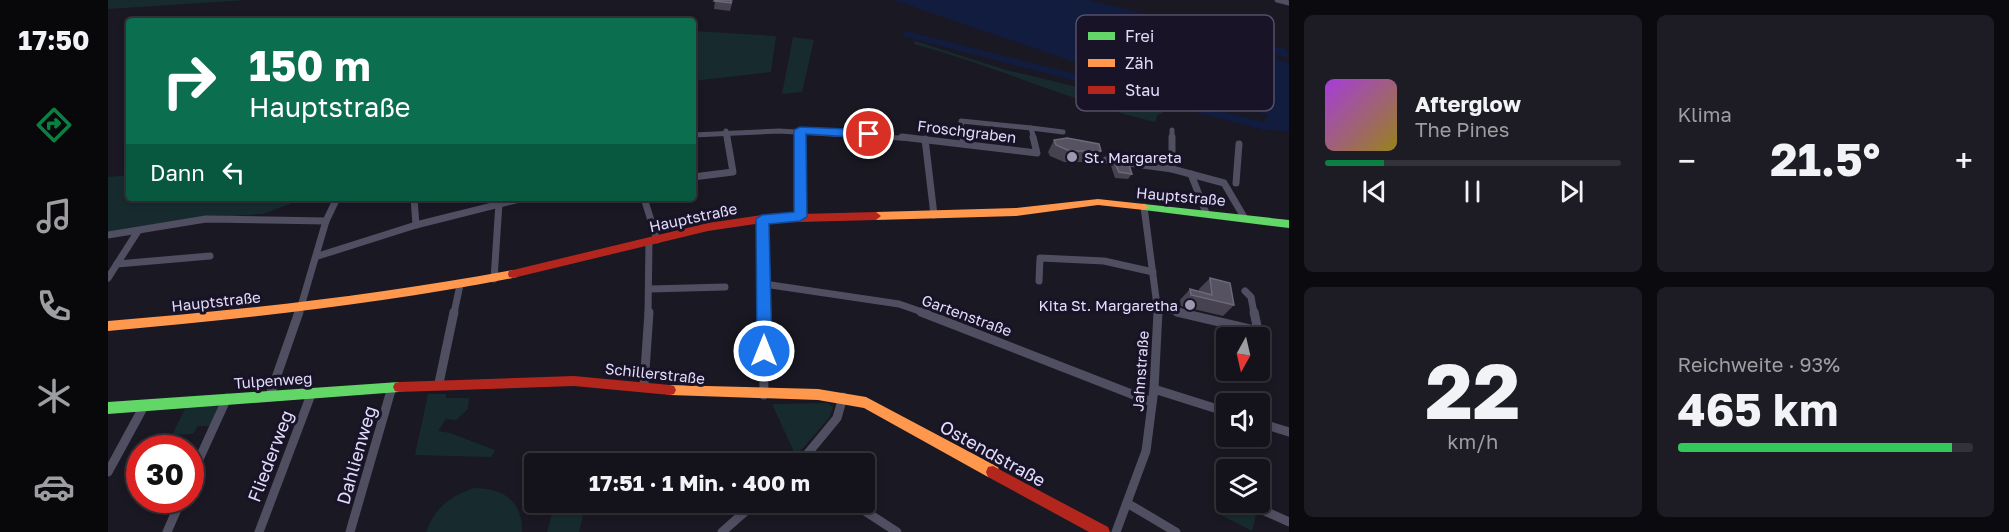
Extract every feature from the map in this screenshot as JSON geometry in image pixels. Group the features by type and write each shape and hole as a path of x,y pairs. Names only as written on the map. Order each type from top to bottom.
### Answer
{"street":[{"path":"1277,0 1289,3"},
{"path":"964,144 961,121 1031,129"},
{"name":"Froschgraben","path":"696,135 800,130 925,139 1037,153 1031,129 1063,132"},
{"path":"800,130 800,217"},
{"path":"1172,130 1172,169"},
{"path":"696,177 733,172 726,132"},
{"path":"925,139 934,214"},
{"path":"1236,183 1239,144"},
{"path":"1106,160 1172,169 1217,180 1224,183 1244,217"},
{"path":"1191,174 1206,213"},
{"path":"270,395 318,256 326,221 336,201"},
{"path":"414,201 416,225"},
{"path":"644,385 653,241 645,201"},
{"path":"318,256 495,202 494,279"},
{"name":"Hauptstraße","path":"108,326 206,318 460,285 494,279 708,227 762,219 1016,212 1098,202 1244,217 1289,224"},
{"name":"Jahnstraße","path":"1116,532 1146,451 1154,388 1158,307 1144,207"},
{"path":"108,235 206,219 326,221"},
{"path":"762,219 764,395"},
{"path":"108,278 138,231"},
{"path":"117,264 210,256"},
{"path":"1039,281 1040,258 1104,261 1154,272"},
{"name":"Gartenstraße","path":"764,284 898,304 981,333 1152,402"},
{"path":"439,383 460,285"},
{"path":"650,289 725,287"},
{"path":"1158,307 1254,330 1257,326 1251,297 1245,291"},
{"name":"Schillerstraße","path":"439,383 576,381 644,385 704,393 843,397 866,404"},
{"name":"Tulpenweg","path":"108,408 439,383"},
{"name":"Dahlienweg","path":"350,532 370,470 392,387"},
{"path":"1154,388 1216,408"},
{"name":"Fliederweg","path":"259,532 312,392"},
{"path":"808,453 837,418 843,397"},
{"path":"204,448 227,398"},
{"name":"Ostendstraße","path":"866,404 1103,532"},
{"path":"108,472 144,406"},
{"path":"1270,426 1289,432"},
{"path":"1127,503 1176,532"},
{"path":"167,532 175,513"},
{"path":"722,532 744,513"},
{"path":"868,513 897,532"},
{"path":"1269,513 1289,522"}],"green space":[{"path":"108,0 247,0 108,9"},
{"path":"696,31 776,36 771,72 696,81"},
{"path":"793,37 814,40 802,92 782,94"},
{"path":"915,41 1006,70 1076,87 1076,98 975,63 914,44"},
{"path":"1115,111 1160,111 1164,113 1158,114 1155,122"},
{"path":"126,175 126,201 298,201 263,214 201,218 108,232 108,177"},
{"path":"428,394 446,394 446,398 469,398 468,409 456,420 446,419 438,431 450,433 495,450 491,457 415,455"},
{"path":"217,403 218,406 210,426 198,426 193,434 172,435 187,405"},
{"path":"828,403 833,407 829,418 799,453 795,453 772,404"},
{"path":"474,488 494,491 509,498 519,512 522,532 426,532 434,516 444,504"},
{"path":"552,513 584,513 579,532 547,532"},
{"path":"1219,513 1256,513 1252,531"}],"water":[{"path":"893,0 1089,0 1149,15 1076,15 1076,63"},
{"path":"906,31 1076,74 1076,81 902,36"},
{"path":"1274,46 1286,49 1289,56 1274,55"},
{"path":"1274,59 1289,63 1289,131 1264,130 1191,111 1221,111 1264,122 1268,115 1253,111 1274,111"}],"building":[{"path":"731,0 731,3 714,1"},
{"path":"1067,138 1099,144 1101,151 1070,151 1056,145 1054,140"},
{"path":"1114,161 1128,162 1132,174 1119,172"},
{"path":"1210,278 1230,283 1234,305 1191,295 1190,289 1212,295"}],"traffic: fast":[{"path":"1144,207 1289,224"},
{"path":"108,408 399,387"}],"traffic: slow":[{"path":"876,216 1016,212 1098,202 1144,207"},
{"path":"108,326 311,306 413,292 513,274"},
{"path":"670,390 818,394 866,403 993,472"}],"traffic: jam":[{"path":"513,274 708,227 762,219 876,216"},
{"path":"399,387 574,381 670,390"},
{"path":"993,472 1103,532"}],"place":[{"name":"St. Margareta","path":"1072,157"},
{"name":"Kita St. Margaretha","path":"1190,305"}],"route":[{"path":"764,351 762,219 800,217 800,130 869,134"}]}
